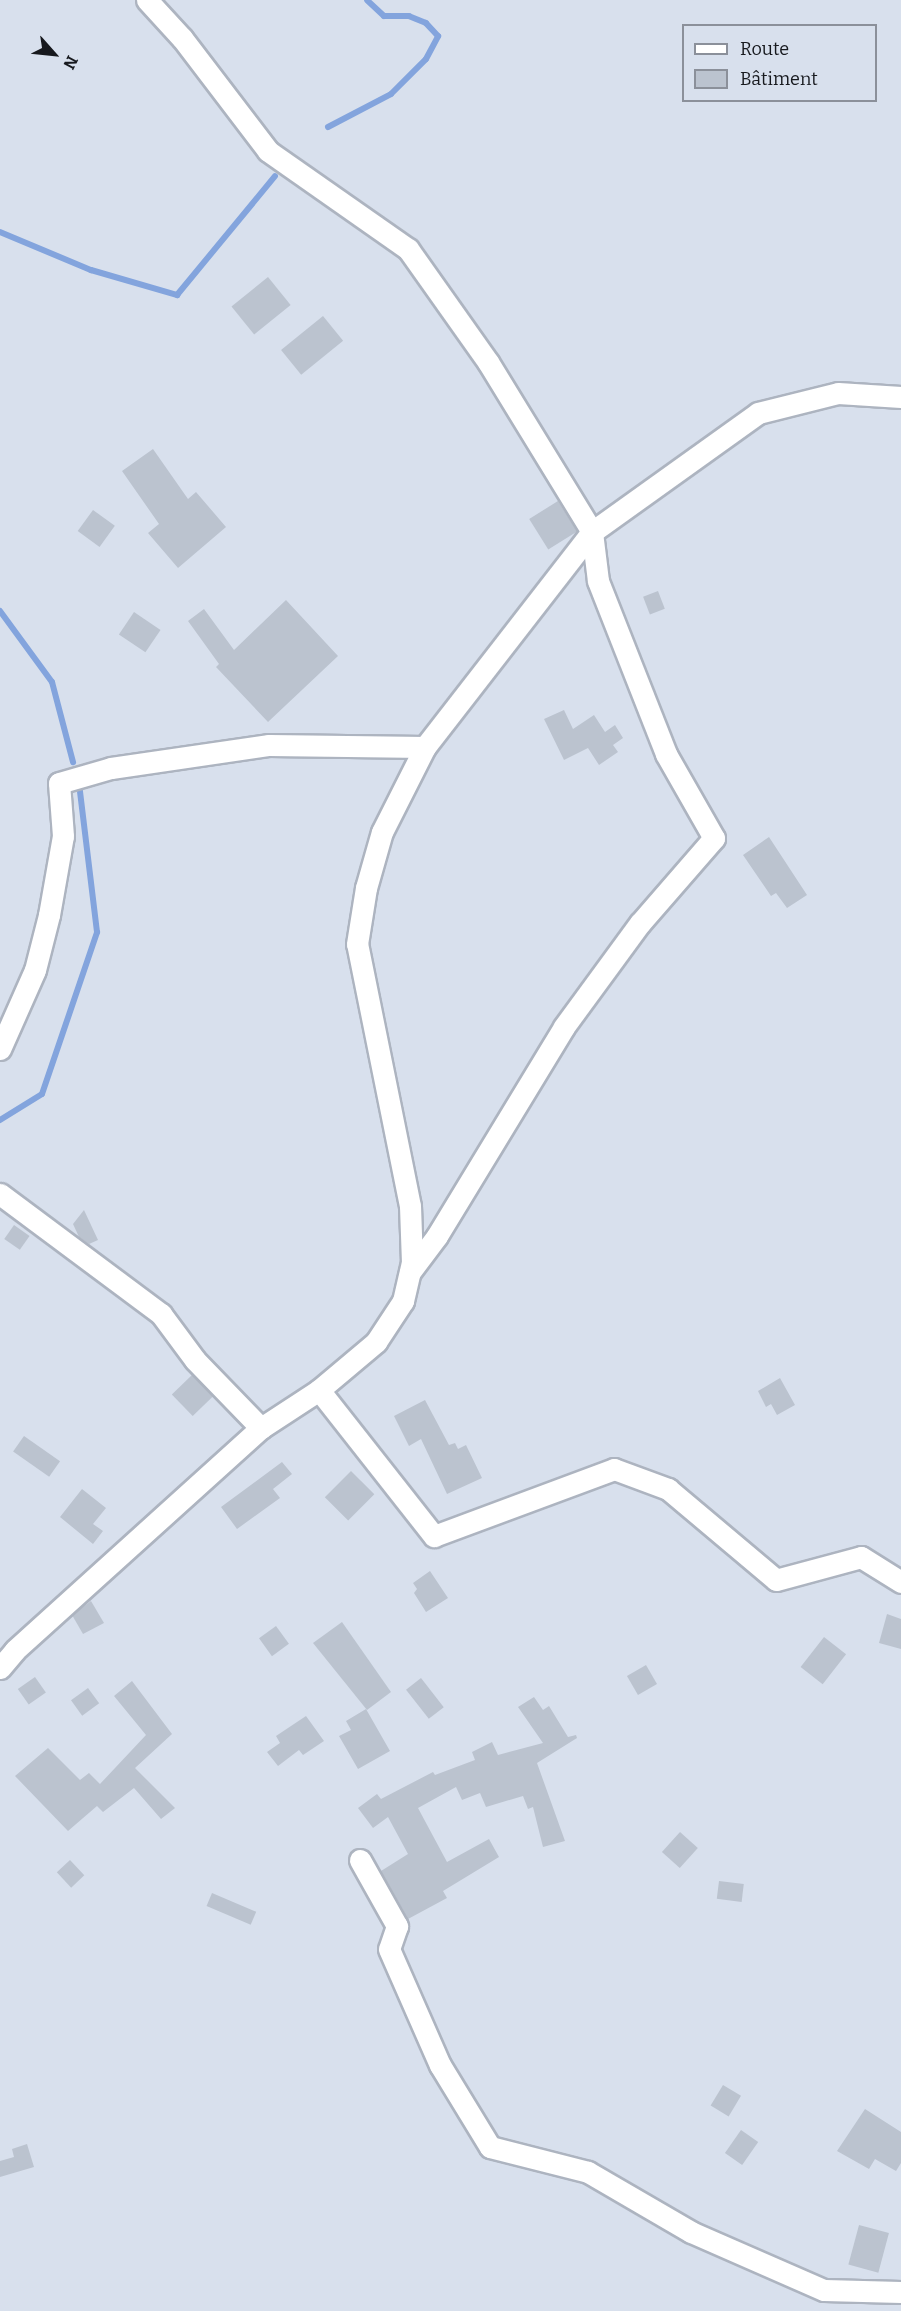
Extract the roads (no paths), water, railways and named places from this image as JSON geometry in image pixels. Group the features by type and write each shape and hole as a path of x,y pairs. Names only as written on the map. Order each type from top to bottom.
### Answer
{"street":[{"path":"147,0 182,38 268,151 408,249 488,362 592,532 598,581 666,754 714,838 640,923 564,1027 437,1236 410,1272"},
{"path":"0,1668 15,1650 261,1428 319,1390 376,1341 403,1301 410,1272 410,1206 370,1025 357,944 366,888 382,832 425,747 592,532 758,413 838,393 901,397"},
{"path":"0,1049 35,970 49,915 63,836 59,783 111,768 269,745 425,747"},
{"path":"0,1194 161,1314 195,1360 261,1428"},
{"path":"319,1390 434,1536 614,1469 668,1489 776,1580 861,1557 901,1582"},
{"path":"360,1860 397,1926 389,1950 440,2065 490,2147 588,2172 691,2232 824,2290 901,2292"}],"waterway":[{"path":"328,127 391,94 426,59 438,36 426,23 409,16 384,16 367,0"},
{"path":"0,232 91,270 177,295 275,176"},
{"path":"0,611 52,682 73,762"},
{"path":"0,1120 42,1094 97,932 79,783"}]}
